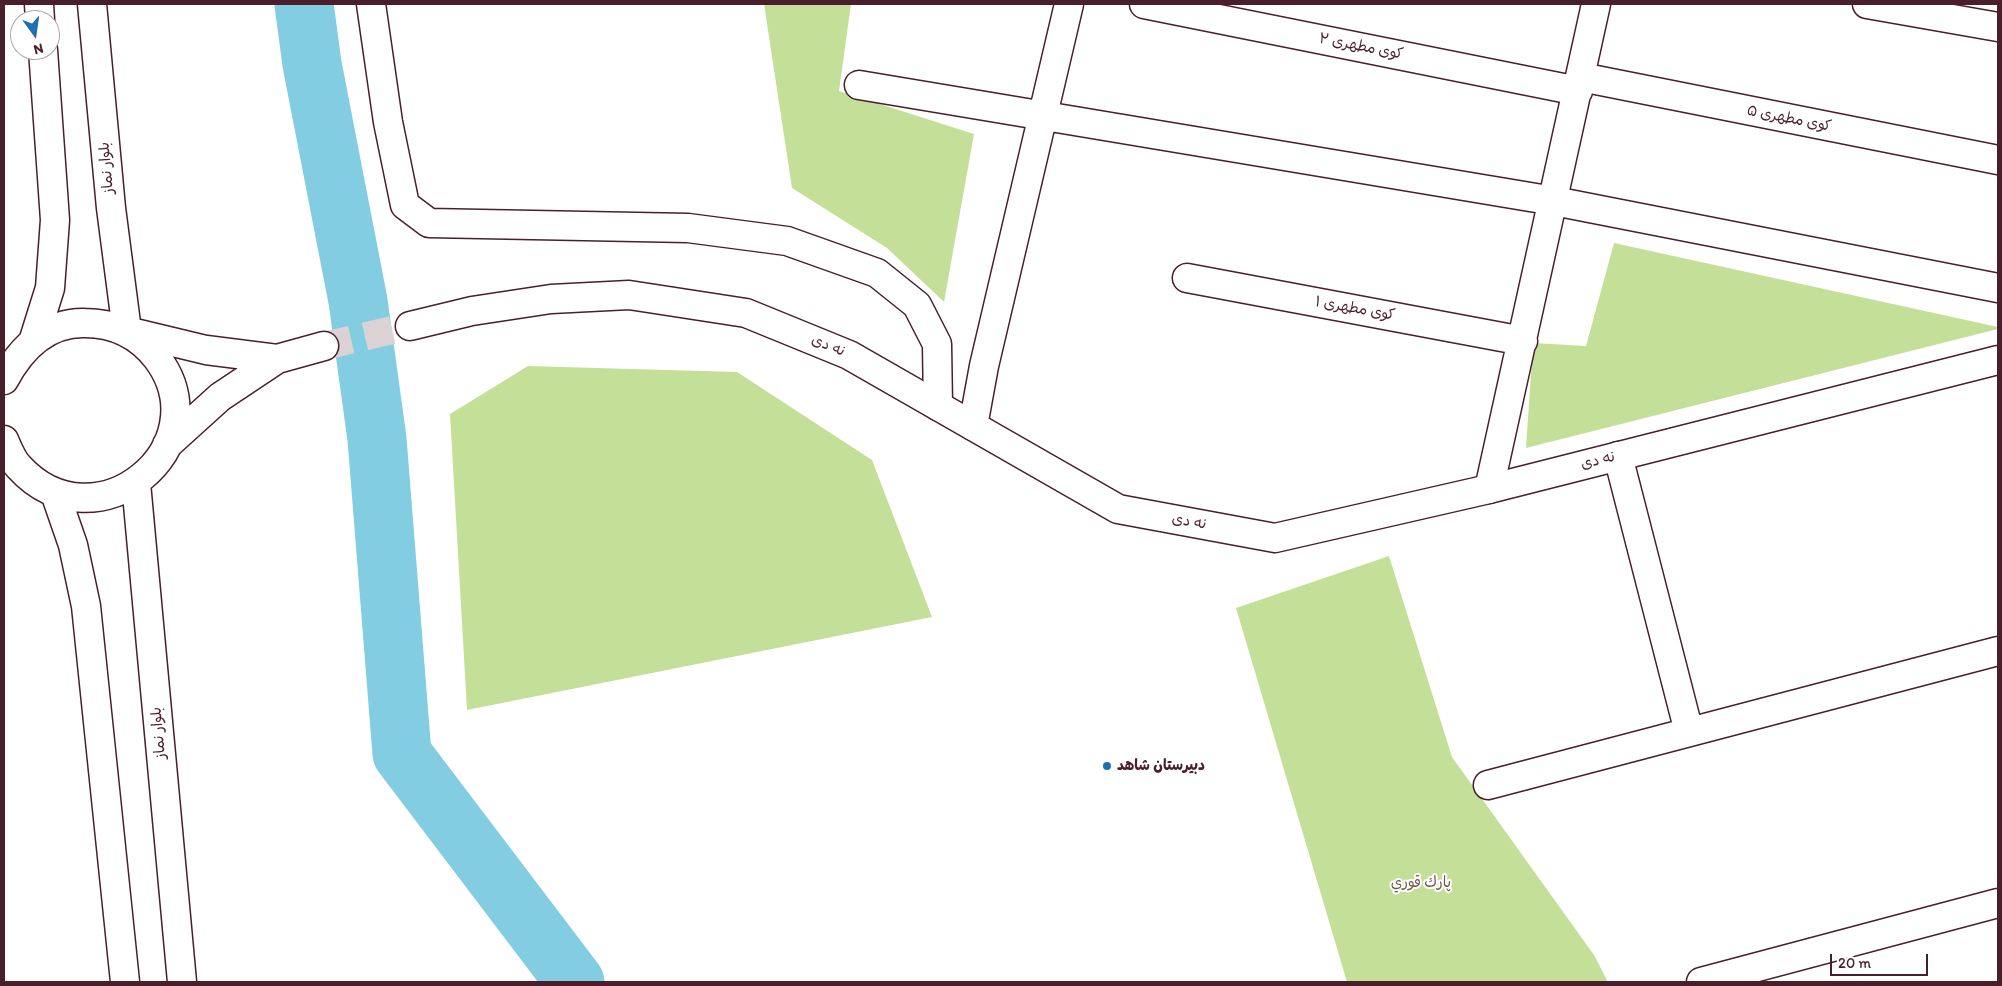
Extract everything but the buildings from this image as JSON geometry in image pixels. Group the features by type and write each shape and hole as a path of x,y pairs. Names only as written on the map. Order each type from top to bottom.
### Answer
{"street":[{"name":"بلوار نماز","path":"92,4 111,208 127,331"},
{"path":"371,4 388,122 405,205 429,223 688,228 787,242 877,273 917,305 937,344 938,406"},
{"path":"973,426 984,366 1069,4"},
{"name":"کوی مطهری ۲","path":"1144,4 1579,84"},
{"path":"1489,489 1596,4"},
{"path":"1867,4 1998,27"},
{"path":"34,340 50,288 55,220 44,60"},
{"name":"کوی مطهری ۵","path":"1579,84 1998,160"},
{"path":"859,85 1554,201 1998,288"},
{"name":"کوی مطهری ۱","path":"1187,278 1523,340"},
{"name":"نه دی","path":"410,326 472,311 551,299 629,295 746,313 849,355 1118,509 1275,538 1489,489 1998,360"},
{"path":"4,380 15,359 34,340 54,328 77,322 101,323 206,350 277,359"},
{"path":"127,331 149,347 165,368 174,393 174,420 167,446"},
{"path":"4,440 17,465 34,482 56,493 83,498 111,495 136,483 154,467 167,446 220,397 277,359 324,346"},
{"path":"1618,456 1689,732"},
{"name":"بلوار نماز","path":"136,483 182,982"},
{"path":"56,493 73,545 86,606 125,982"},
{"path":"1488,785 1998,651"},
{"path":"1701,982 1998,903"}],"green space":[{"path":"764,4 851,4 839,91 974,134 944,302 887,248 792,188"},
{"path":"1614,243 1998,327 1998,329 1526,448 1533,343 1586,346"},
{"path":"528,366 737,372 872,460 932,617 467,710 450,414"},
{"name":"پارك قوري","path":"1389,556 1452,757 1594,955 1608,982 1347,982 1236,608"}],"waterway":[{"path":"304,4 312,64 358,301 377,439 402,754 575,982"}],"tunnel":[{"path":"324,346 410,326"}],"place":[{"name":"دبیرستان شاهد","path":"1107,766"}]}
